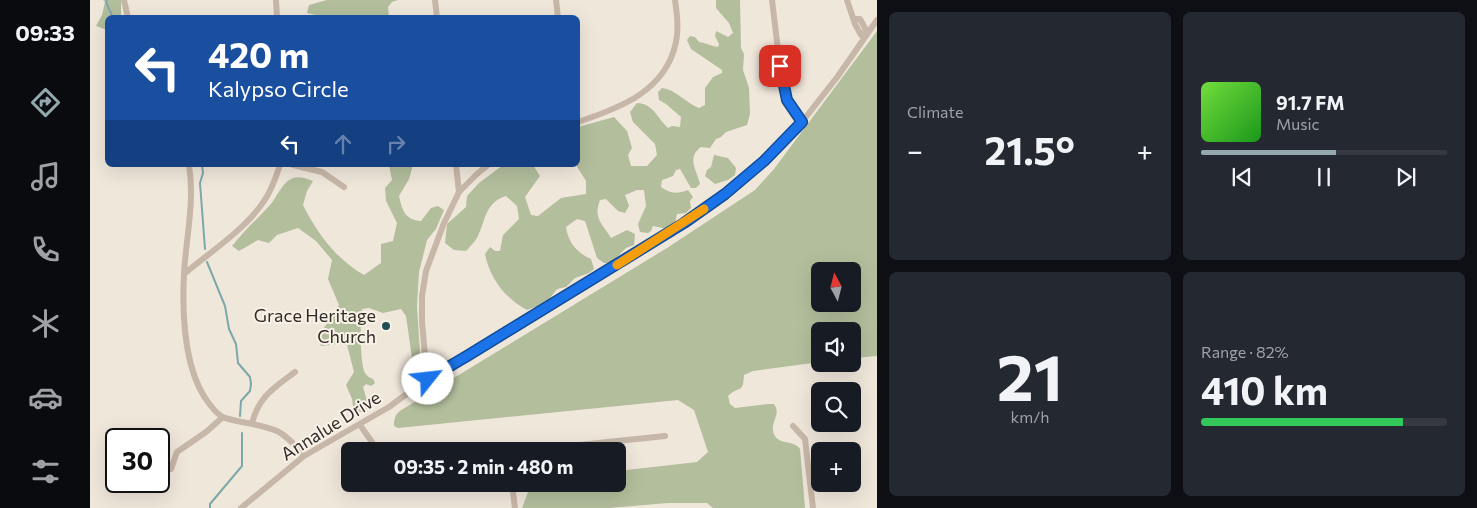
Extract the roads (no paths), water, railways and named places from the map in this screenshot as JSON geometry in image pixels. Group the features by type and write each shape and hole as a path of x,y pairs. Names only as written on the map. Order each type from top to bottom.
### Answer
{"street":[{"path":"124,0 127,15"},
{"path":"276,0 278,15"},
{"path":"434,0 436,15"},
{"path":"556,0 558,15"},
{"path":"580,121 634,100 654,85 668,65 677,42 675,0"},
{"path":"772,0 782,83 787,100 802,122"},
{"path":"847,0 855,24 861,34 866,35"},
{"name":"Annalue Drive","path":"241,508 304,456 360,425 428,379 684,223 725,194 764,161 802,122 838,76 877,20"},
{"path":"189,167 192,184 184,274 185,317 191,368 198,386 210,405 223,417 252,423 278,432 292,442 304,456"},
{"path":"184,274 256,212 266,199 279,167"},
{"path":"301,167 322,172 344,187"},
{"path":"456,167 459,192"},
{"path":"428,379 422,313 422,296 426,271 444,223 459,192 486,167"},
{"path":"252,423 260,402 271,390 295,372"},
{"path":"171,469 177,452 206,432 223,417"},
{"path":"360,425 372,442"},
{"path":"793,426 805,439 814,508"},
{"path":"608,442 665,436"},
{"path":"513,492 515,508"}],"waterway":[{"path":"107,0 106,2 112,15"},
{"path":"202,167 203,173 200,183 205,249"},
{"path":"207,262 225,306 229,329 236,344 238,363 250,377 250,391 241,401 240,416"},
{"path":"210,508 210,504 242,466 242,433"}],"place":[{"name":"Grace Heritage Church","path":"386,326"}]}
